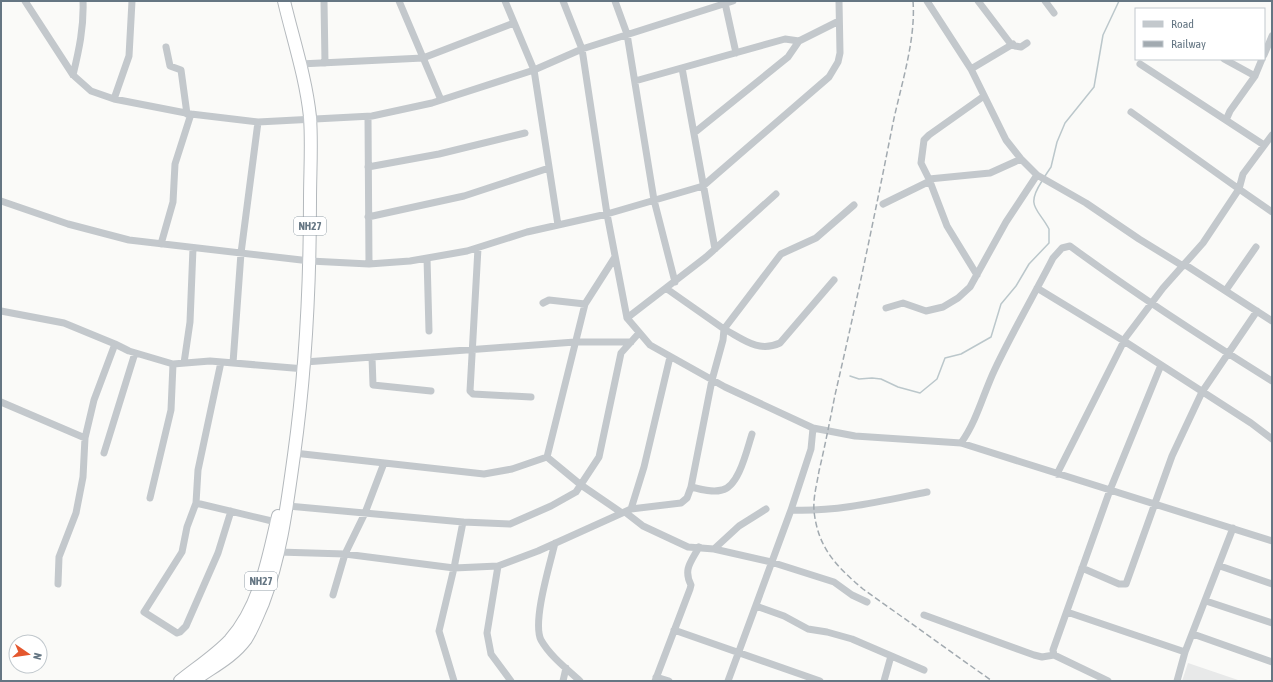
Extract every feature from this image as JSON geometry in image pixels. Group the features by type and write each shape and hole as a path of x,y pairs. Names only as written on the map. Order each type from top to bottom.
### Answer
{"highway":[{"name":"NH27","path":"193,681 234,654 247,638 271,582 288,506 305,366 310,261 310,119 306,90 284,1"},
{"name":"NH27","path":"180,681 228,641 242,624 259,590 287,471 294,453"}],"street":[{"path":"25,1 73,75 91,91 114,99 189,114 258,122 368,117 441,100 534,70 582,49 733,1"},
{"path":"73,75 82,41 84,18 83,1"},
{"path":"114,99 129,56 132,1"},
{"path":"324,1 325,63"},
{"path":"399,1 441,100"},
{"path":"505,1 534,70 558,224"},
{"path":"564,1 582,49 607,214 627,318 650,345 712,380 794,421 813,428 855,436 961,444 1271,539"},
{"path":"615,1 627,34 654,200 675,282"},
{"path":"1,201 68,224 129,240 310,261 369,264 427,258 478,248 527,232 607,214 703,186 829,77 838,62 840,53 841,43 838,21 839,1"},
{"path":"927,1 971,69 1006,140 1021,160 1042,177 1226,290 1272,321"},
{"path":"978,1 1013,44 1021,47 1027,43"},
{"path":"1045,1 1054,14"},
{"path":"725,3 736,53"},
{"path":"694,133 788,57 799,41 838,21"},
{"path":"300,64 423,58 514,23"},
{"path":"1265,53 1272,36"},
{"path":"635,81 784,39 799,41"},
{"path":"971,69 1013,44"},
{"path":"161,244 173,202 175,164 189,114 181,70 170,66 166,47"},
{"path":"1226,60 1255,76"},
{"path":"1226,120 1230,110 1255,76 1262,60"},
{"path":"1140,64 1264,145"},
{"path":"682,68 715,249"},
{"path":"977,275 947,226 930,180 921,162 924,140 984,96"},
{"path":"1131,112 1272,212"},
{"path":"368,117 369,264"},
{"path":"233,363 241,254 258,122"},
{"path":"368,167 439,154 525,133"},
{"path":"1057,474 1124,341 1183,265 1203,242 1239,189 1243,174 1272,134"},
{"path":"883,204 930,180 990,172 1021,160"},
{"path":"368,217 464,196 550,168"},
{"path":"886,308 903,303 926,311 942,307 958,298 970,287 1006,222 1042,177"},
{"path":"627,318 667,289 715,249 776,194"},
{"path":"278,552 344,554 454,568 498,566 626,512 681,503 686,498 691,487 712,380 723,340 724,330 781,254 816,238 854,205"},
{"path":"961,444 975,422 986,389 999,361 1053,258 1062,248 1070,246 1129,290 1153,303 1272,381"},
{"path":"1226,290 1256,247"},
{"path":"184,363 190,322 193,248"},
{"path":"478,248 469,386 470,391 473,394 531,397"},
{"path":"547,457 585,304 615,257"},
{"path":"427,258 429,331"},
{"path":"667,289 724,330 757,346 770,347 780,343 834,280"},
{"path":"1037,288 1124,341 1251,423 1272,440"},
{"path":"543,303 549,300 585,304"},
{"path":"1,311 64,323 135,353 173,364 221,362 305,366 372,357 575,342 631,342"},
{"path":"1082,568 1119,584 1126,584 1172,456 1202,392 1257,311"},
{"path":"288,506 463,522 510,524 550,506 576,492 599,457 621,353 639,333"},
{"path":"58,584 59,556 76,513 83,478 85,438 94,400 115,344"},
{"path":"104,453 135,353"},
{"path":"626,512 644,467 670,356"},
{"path":"372,357 374,385 431,391"},
{"path":"221,362 198,470 196,502 187,526 182,552 144,612 177,633 186,626 212,566 231,511"},
{"path":"150,498 170,418 173,364"},
{"path":"1054,656 1053,650 1110,490 1161,365"},
{"path":"1,402 85,438"},
{"path":"728,681 740,653 771,562 791,510 810,449 813,428"},
{"path":"691,487 712,491 724,490 731,485 737,477 752,434"},
{"path":"294,453 484,474 512,469 547,457"},
{"path":"547,457 581,485 626,512 643,526 688,547 714,549 771,562 834,582 852,595 867,602"},
{"path":"333,595 344,554 365,512 384,463"},
{"path":"791,510 826,510 869,504 927,492"},
{"path":"196,502 276,522"},
{"path":"714,549 739,526 766,509"},
{"path":"454,681 439,631 463,522"},
{"path":"1177,681 1186,652 1234,528"},
{"path":"555,543 539,613 541,640 580,681"},
{"path":"669,681 655,679 691,585 688,578 687,568 699,547"},
{"path":"498,566 487,633 491,654 511,681"},
{"path":"1220,566 1272,584"},
{"path":"1206,601 1272,623"},
{"path":"756,606 784,616 808,629 827,632 852,639 924,670"},
{"path":"1067,612 1186,652"},
{"path":"924,615 1034,655 1042,657 1054,656 1108,681"},
{"path":"674,630 820,681"},
{"path":"1193,634 1272,662"},
{"path":"884,681 891,656"},
{"path":"562,681 566,668"}],"shaded area":[{"path":"1188,663 1241,681 1182,681"}],"waterway":[{"path":"1045,176 1051,167 1057,142 1065,123 1094,87 1103,35 1119,1"},
{"path":"850,376 859,379 881,379 898,387 920,393 937,379 945,358 961,354 991,337 1001,304 1016,286 1029,264 1049,243 1049,229 1037,211 1034,202 1034,197 1042,181"}],"railway":[{"path":"913,1 910,47 819,471 814,511 816,524 824,546 845,572 863,589 992,681"}]}
